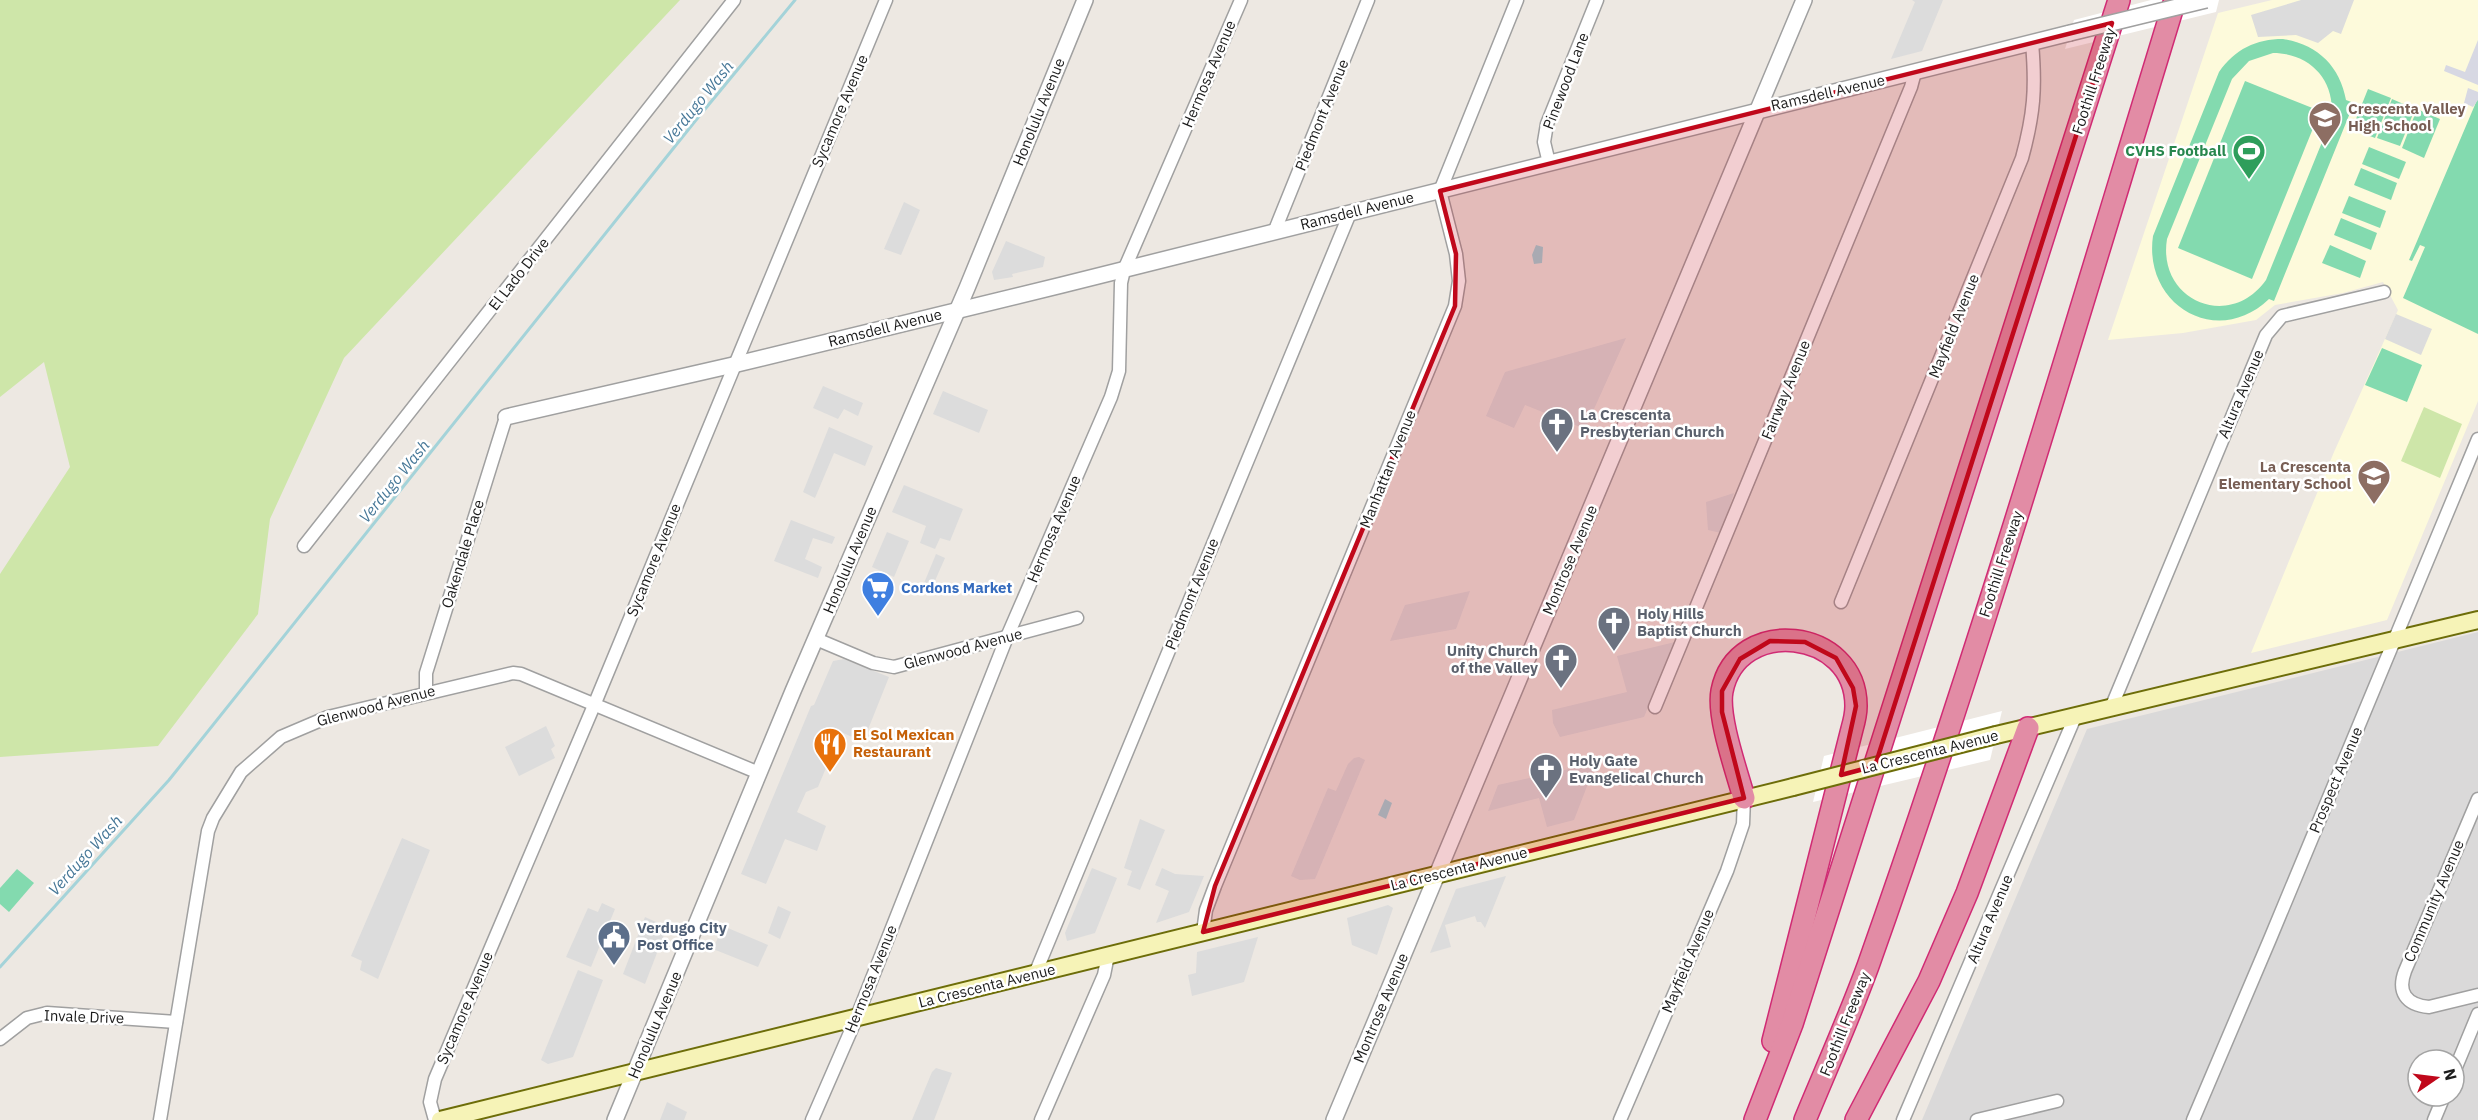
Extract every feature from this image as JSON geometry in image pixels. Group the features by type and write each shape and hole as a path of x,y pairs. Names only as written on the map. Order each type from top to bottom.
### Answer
{"highway":[{"name":"Foothill Freeway","path":"1754,1120 1792,1024 2119,0"},
{"name":"Foothill Freeway","path":"1806,1120 1867,969 1933,775 2016,519 2175,0"},
{"path":"1744,798 1722,712 1722,691 1730,672 1740,659 1770,641 1787,639 1820,646 1836,658 1845,671 1853,688 1856,706 1850,740 1754,1120"},
{"path":"1856,1120 1933,971 1967,892 2028,728"}],"main road":[{"name":"La Crescenta Avenue","path":"440,1120 856,1019 1440,872 1564,844 1996,735 2478,620"}],"street":[{"name":"El Lado Drive","path":"304,546 734,0"},
{"name":"Sycamore Avenue","path":"435,1120 430,1102 435,1078 595,703 886,0"},
{"name":"Honolulu Avenue","path":"615,1120 759,772 957,309 1085,0"},
{"name":"Hermosa Avenue","path":"812,1120 856,1019 1007,637 1117,379 1124,270 1241,0"},
{"name":"Piedmont Avenue","path":"1275,230 1368,0"},
{"path":"1440,191 1517,0"},
{"name":"Pinewood Lane","path":"1549,164 1544,142 1547,124 1597,0"},
{"name":"Montrose Avenue","path":"1334,1120 1804,0"},
{"name":"Ramsdell Avenue","path":"506,417 733,365 1124,270 1275,230 2206,0"},
{"name":"Mayfield Avenue","path":"1841,602 2022,158 2032,120 2035,92 2032,43"},
{"name":"Fairway Avenue","path":"1655,707 1916,72"},
{"name":"Manhattan Avenue","path":"1203,932 1206,910 1215,886 1455,306 1458,281 1456,254 1440,191"},
{"name":"Piedmont Avenue","path":"1035,974 1350,213"},
{"name":"Altura Avenue","path":"2110,708 2266,335 2283,316 2385,292"},
{"name":"Oakendale Place","path":"426,693 426,673 506,417"},
{"name":"Prospect Avenue","path":"2193,1120 2478,439"},
{"name":"Glenwood Avenue","path":"816,639 873,663 894,667 1077,618"},
{"name":"Glenwood Avenue","path":"160,1120 208,831 213,818 241,772 281,737 328,717 513,673 521,674 595,703 759,772"},
{"name":"Altura Avenue","path":"1903,1120 2075,717"},
{"name":"Mayfield Avenue","path":"1620,1120 1727,872 1743,824 1744,798"},
{"name":"Community Avenue","path":"2477,804 2405,970 2401,986 2403,995 2410,1003 2421,1007 2478,995"},
{"path":"1041,1120 1104,975 1108,955"},
{"name":"Invale Drive","path":"0,1039 27,1018 47,1013 176,1023"},
{"path":"2464,1048 2478,1014"},
{"path":"1977,1120 2057,1101"}],"highlighted area":[{"path":"2112,23 1875,766 1841,775 1856,706 1853,688 1836,658 1805,642 1770,641 1740,659 1722,691 1722,712 1744,798 1203,932 1215,886 1455,306 1456,254 1440,191"}],"shaded area":[{"path":"1912,0 1943,0 1922,51 1891,59 1915,2"},
{"name":"Crescenta Valley High School","path":"2272,0 2478,0 2478,401 2387,620 2251,653 2334,452 2398,310 2383,282 2343,293 2275,305 2256,320 2183,333 2108,340 2218,13"},
{"path":"2301,0 2354,0 2341,34 2333,31 2318,43 2296,35 2258,37 2251,15"},
{"path":"2478,40 2478,85 2444,71 2446,65 2465,72"},
{"path":"2468,88 2478,92 2478,100 2473,107 2464,103"},
{"path":"904,202 920,210 901,255 884,249"},
{"path":"1006,241 1045,257 1043,267 1012,274 1013,277 994,280 992,272"},
{"path":"2396,314 2432,329 2421,355 2385,339"},
{"path":"1626,338 1585,429 1525,405 1514,428 1486,416 1505,372"},
{"path":"823,386 863,403 858,416 844,409 838,419 813,408"},
{"path":"943,391 988,410 979,433 933,414"},
{"path":"829,427 873,446 865,466 834,453 815,498 803,492"},
{"path":"904,485 963,509 950,541 940,538 935,549 920,543 926,526 892,512"},
{"path":"1734,493 1721,533 1708,530 1706,502"},
{"path":"791,520 835,537 832,544 813,538 805,559 822,567 818,578 774,561"},
{"path":"887,532 909,541 894,577 872,567"},
{"path":"936,554 945,558 930,592 922,588"},
{"path":"1470,591 1456,629 1390,641 1405,605"},
{"path":"2478,632 2478,1120 1922,1120 2087,729"},
{"path":"1675,642 1644,717 1560,737 1553,723 1552,710 1627,692 1617,656"},
{"path":"844,659 889,677 863,742 841,732 818,787 806,792 797,812 826,826 817,851 785,839 766,884 741,874 811,706 814,705 833,661"},
{"path":"546,726 555,746 551,749 555,758 519,776 505,747"},
{"path":"1359,757 1365,760 1315,879 1300,880 1291,876 1328,788 1336,791 1348,764 1354,758"},
{"path":"1596,763 1574,820 1547,827 1539,798 1488,811 1498,785"},
{"path":"1140,819 1165,830 1140,890 1127,885 1132,871 1124,868"},
{"path":"402,838 430,850 378,979 360,970 362,961 351,956"},
{"path":"1092,868 1117,878 1095,933 1067,941 1065,933"},
{"path":"1162,868 1175,874 1204,876 1189,912 1156,923 1169,891 1155,885"},
{"path":"1506,876 1485,928 1481,922 1477,922 1475,916 1445,925 1451,947 1430,953 1456,889"},
{"path":"602,903 615,909 591,967 566,957 588,908 598,912"},
{"path":"1388,905 1393,908 1377,955 1352,945 1347,918"},
{"path":"778,906 791,912 780,939 768,933"},
{"path":"645,917 667,927 645,984 623,974"},
{"path":"723,926 768,945 758,967 713,949"},
{"path":"1258,937 1244,982 1192,996 1188,975 1196,973 1197,952"},
{"path":"578,970 603,980 573,1057 548,1064 541,1060"},
{"path":"936,1068 952,1073 934,1120 912,1120 932,1072"},
{"path":"667,1102 687,1112 684,1120 660,1120"}],"green space":[{"path":"0,0 680,0 344,358 270,519 258,614 158,746 0,757 0,574 70,467 44,362 0,397"},
{"path":"2283,39 2306,46 2325,59 2338,77 2346,100 2354,103 2274,301 2269,299 2249,313 2228,320 2207,319 2188,312 2172,299 2160,282 2153,261 2153,236 2219,72 2239,51 2255,43","holes":["2273,53 2287,54 2310,64 2325,82 2332,106 2331,120 2266,280 2251,295 2234,304 2216,306 2199,302 2184,293 2173,279 2167,261 2167,239 2232,79 2249,61"]},
{"name":"CVHS Football","path":"2245,81 2320,111 2252,279 2178,248"},
{"path":"2368,89 2391,98 2375,138 2352,129"},
{"path":"2392,99 2415,109 2400,146 2377,138"},
{"path":"2477,100 2478,334 2403,298 2425,247 2420,245 2412,261 2409,260"},
{"path":"2417,109 2440,119 2424,158 2402,148"},
{"path":"2369,147 2406,162 2399,179 2362,164"},
{"path":"2361,168 2397,183 2391,200 2354,185"},
{"path":"2349,196 2386,211 2380,228 2342,213"},
{"path":"2341,218 2377,233 2371,250 2334,235"},
{"path":"2330,245 2366,261 2360,278 2322,263"},
{"path":"2382,348 2422,365 2407,402 2365,385"},
{"path":"2424,407 2462,424 2440,478 2401,461"},
{"path":"17,869 34,883 9,912 0,904 0,888"}],"water":[{"path":"1536,245 1543,247 1542,263 1534,264 1532,255"},
{"path":"1385,799 1392,803 1386,819 1378,815"}],"pier":[{"path":"2151,0 2219,0 2216,12 2065,49 2074,20"},
{"path":"2002,711 1990,760 1813,802 1824,756"}],"waterway":[{"name":"Verdugo Wash","path":"0,967 169,780 696,120 795,0"}],"place":[{"name":"Crescenta Valley High School","path":"2325,147"},
{"name":"CVHS Football","path":"2249,180"},
{"name":"La Crescenta Presbyterian Church","path":"1557,453"},
{"name":"La Crescenta Elementary School","path":"2374,505"},
{"name":"Cordons Market","path":"878,617"},
{"name":"Holy Hills Baptist Church","path":"1614,652"},
{"name":"Unity Church of the Valley","path":"1561,689"},
{"name":"El Sol Mexican Restaurant","path":"830,773"},
{"name":"Holy Gate Evangelical Church","path":"1546,799"},
{"name":"Verdugo City Post Office","path":"614,966"}]}
